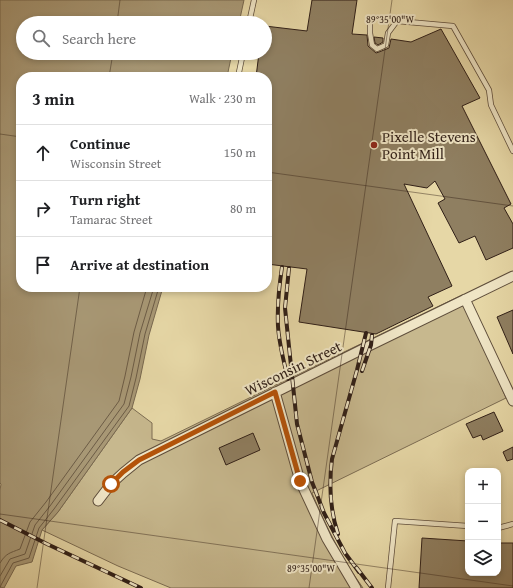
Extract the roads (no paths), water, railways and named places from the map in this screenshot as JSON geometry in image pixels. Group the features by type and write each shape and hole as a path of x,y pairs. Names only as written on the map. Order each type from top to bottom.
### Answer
{"street":[{"name":"Wisconsin Street","path":"98,501 111,484 123,472 139,460 513,276"},
{"path":"465,299 513,401"},
{"path":"275,392 300,481 327,539 356,588"}],"lane":[{"path":"251,16 254,0"},
{"path":"370,22 372,45 377,49 386,45 388,33 397,21 453,26 489,90 491,105 513,151"},
{"path":"239,72 242,60"},
{"path":"388,588 395,521 465,526"},
{"path":"501,527 513,524"}],"water":[{"path":"0,0 244,0 241,16 16,16 16,60 231,60 228,72 16,72 16,292 162,292 149,335 140,379 132,408 58,512 42,530 32,562 16,566 4,588 0,587"}],"railway":[{"path":"282,267 278,296 278,326 288,379"},
{"path":"289,268 285,308 297,424 312,482 324,513 345,553 359,572"},
{"path":"338,534 333,516 331,496 332,459 366,333"},
{"path":"362,371 371,345 372,335"},
{"path":"0,520 47,544 141,588"},
{"path":"356,567 372,588"}],"place":[{"name":"Pixelle Stevens Point Mill","path":"374,145"}]}
